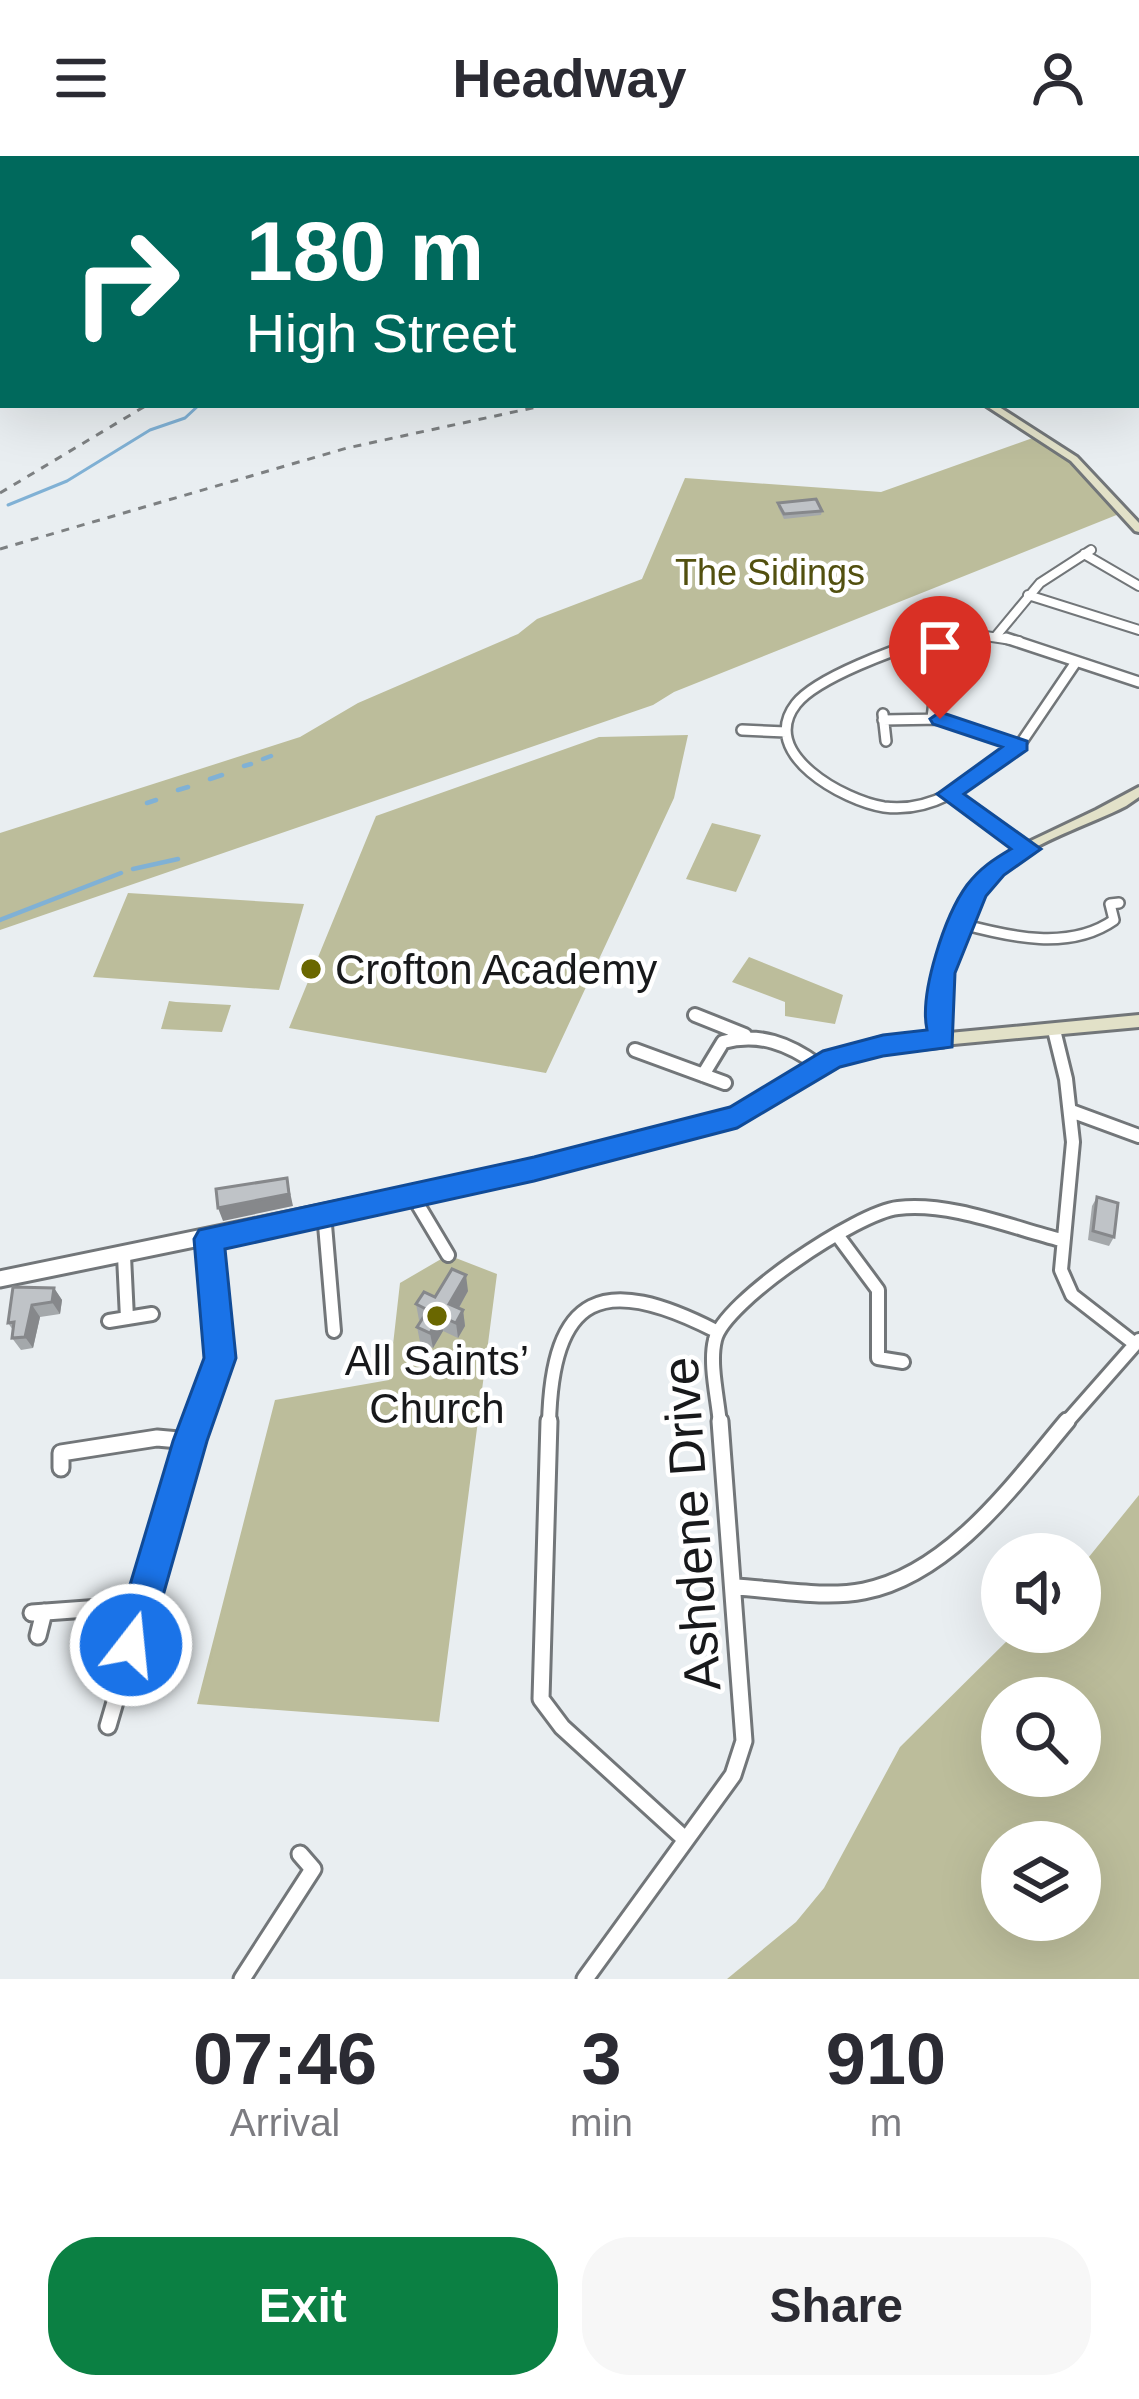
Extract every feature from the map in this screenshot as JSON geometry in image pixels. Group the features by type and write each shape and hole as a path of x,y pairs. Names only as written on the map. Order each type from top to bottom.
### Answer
{"main road":[{"path":"995,408 1068,454 1139,529"},
{"path":"1139,791 986,877 962,924 940,987 943,1039 1139,1021"}],"street":[{"path":"996,637 1028,596 1088,552 1139,591"},
{"path":"1028,596 1139,629"},
{"path":"1076,662 1019,746 948,794 897,808 856,800 807,766 789,744 789,715 800,699 831,680 935,637 972,632 996,637 1076,662 1139,682"},
{"path":"932,718 935,692"},
{"path":"886,740 883,716 932,718 1019,746"},
{"path":"742,730 786,732"},
{"path":"948,794 1029,849"},
{"path":"962,924 1021,940 1097,932 1114,920 1110,904 1119,903"},
{"path":"695,1015 754,1039 793,1046 818,1065"},
{"path":"734,1587 864,1591 901,1582 927,1565 995,1502 1085,1395 1137,1342 1072,1294 1060,1270 1073,1142 1054,1030"},
{"path":"703,1075 723,1042 754,1039"},
{"path":"0,1279 534,1169 737,1116 818,1065 883,1045 943,1039"},
{"path":"635,1051 725,1083"},
{"path":"1071,1112 1139,1136"},
{"path":"411,1193 448,1255"},
{"name":"Ashdene Drive","path":"585,1979 733,1775 744,1741 716,1330 727,1313 879,1213 900,1208 1061,1240"},
{"path":"324,1213 334,1331"},
{"path":"838,1236 878,1290 878,1358 903,1362"},
{"path":"108,1726 190,1441 220,1358 209,1239"},
{"path":"124,1256 127,1318"},
{"path":"686,1840 562,1727 542,1699 550,1372 560,1331 570,1318 599,1303 648,1306 716,1330"},
{"path":"109,1321 152,1314"},
{"path":"61,1468 61,1453 157,1438 190,1441"},
{"path":"38,1636 38,1612 142,1605"},
{"path":"242,1979 323,1853"},
{"path":"301,1854 313,1869"}],"green space":[{"name":"The Sidings","path":"1041,435 1062,449 1124,512 674,692 653,705 0,930 0,833 300,737 358,703 518,634 537,619 642,579 685,478 881,492"},
{"path":"688,735 674,798 546,1073 289,1028 376,816 599,737"},
{"path":"712,823 761,835 736,892 686,879"},
{"path":"128,893 304,904 279,990 93,977"},
{"path":"749,957 843,995 835,1024 785,1016 785,1002 732,982"},
{"path":"169,1001 231,1005 222,1032 161,1029"},
{"path":"448,1255 497,1274 439,1722 197,1704 275,1400 389,1380 400,1283"},
{"path":"1139,1495 1139,1979 727,1979 796,1922 824,1888 900,1747 995,1653 1101,1653 1101,1542"}],"building":[{"path":"816,499 822,511 784,514 778,503"},
{"path":"287,1178 289,1194 218,1208 216,1189"},
{"path":"1097,1197 1118,1203 1114,1237 1093,1231"},
{"path":"452,1269 466,1275 449,1304 463,1310 456,1323 440,1316 430,1333 417,1327 428,1310 416,1304 424,1292 435,1297"},
{"path":"13,1287 54,1288 52,1302 32,1305 25,1337 12,1338 14,1322 8,1323"}],"waterway":[{"path":"8,505 67,481 196,408"},
{"path":"263,759 271,756"},
{"path":"244,766 251,764"},
{"path":"210,779 222,775"},
{"path":"178,790 188,787"},
{"path":"147,803 156,800"},
{"path":"133,869 178,859"},
{"path":"0,920 121,873"}],"railway":[{"path":"0,493 142,408"},
{"path":"0,549 347,448 532,408"}],"place":[{"name":"Crofton Academy","path":"311,969"},
{"name":"All Saints’ Church","path":"437,1316"}],"route":[{"path":"131,1645 190,1441 220,1358 209,1239 534,1169 737,1116 832,1059 883,1045 943,1039 938,1020 943,973 975,892 995,869 1029,849 948,794 1019,746 940,719"}]}
